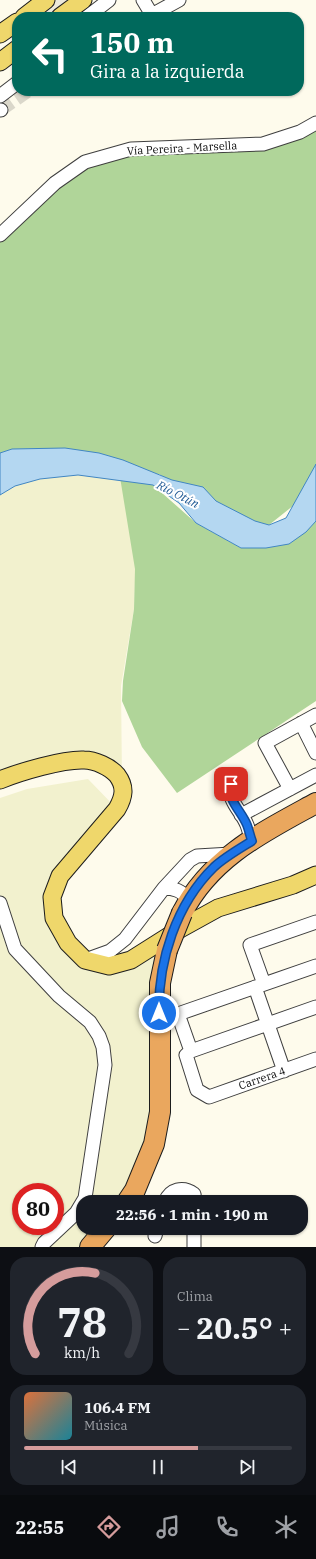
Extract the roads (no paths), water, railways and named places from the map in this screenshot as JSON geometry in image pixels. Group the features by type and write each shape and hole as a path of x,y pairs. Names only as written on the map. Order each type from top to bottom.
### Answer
{"highway":[{"path":"132,1195 154,1144 160,1112 160,983 167,950 185,906 215,867 231,854 316,802"},
{"path":"290,817 302,816 316,818"},
{"path":"90,1247 100,1235"}],"main road":[{"path":"30,12 46,0"},
{"path":"0,34 12,26"},
{"path":"0,62 12,53"},
{"path":"0,780 70,761 86,760 108,767 122,782 124,798 117,809 60,876 52,897 54,918 68,943 84,960 109,966 131,960 180,929 218,908 293,885 316,875"}],"street":[{"path":"37,12 54,0"},
{"path":"93,12 109,0"},
{"path":"143,0 148,12"},
{"path":"157,12 178,0"},
{"path":"0,39 12,31"},
{"path":"0,53 12,45"},
{"path":"0,96 12,88"},
{"name":"Vía Pereira - Marsella","path":"0,235 55,183 86,162 131,148 263,144 300,132 316,123"},
{"path":"290,789 265,743 316,715"},
{"path":"301,723 316,753"},
{"path":"241,815 316,775"},
{"path":"231,784 229,792 247,824 252,841"},
{"path":"84,960 116,947 125,939 164,888 190,860 197,856 231,854"},
{"path":"164,888 174,888 180,891 185,906"},
{"path":"0,903 15,949 58,996 90,1022 99,1036 103,1047 105,1065 85,1198 76,1213 44,1243 42,1247"},
{"path":"284,1070 267,1024 250,945 316,922"},
{"path":"316,966 178,1014 191,1051 316,1007"},
{"name":"Carrera 4","path":"191,1051 186,1055 197,1090 209,1097 316,1059"},
{"path":"168,1195 172,1192 184,1190 194,1195"},
{"path":"194,1235 194,1247"}],"water":[{"name":"Río Otún","path":"65,448 99,453 123,460 172,480 203,487 216,501 255,521 269,525 286,518 316,464 316,521 306,532 289,544 266,548 241,548 196,523 179,503 153,485 78,475 40,479 15,486 0,495 0,453 12,449"}],"tunnel":[{"path":"1,110 21,96"}]}
